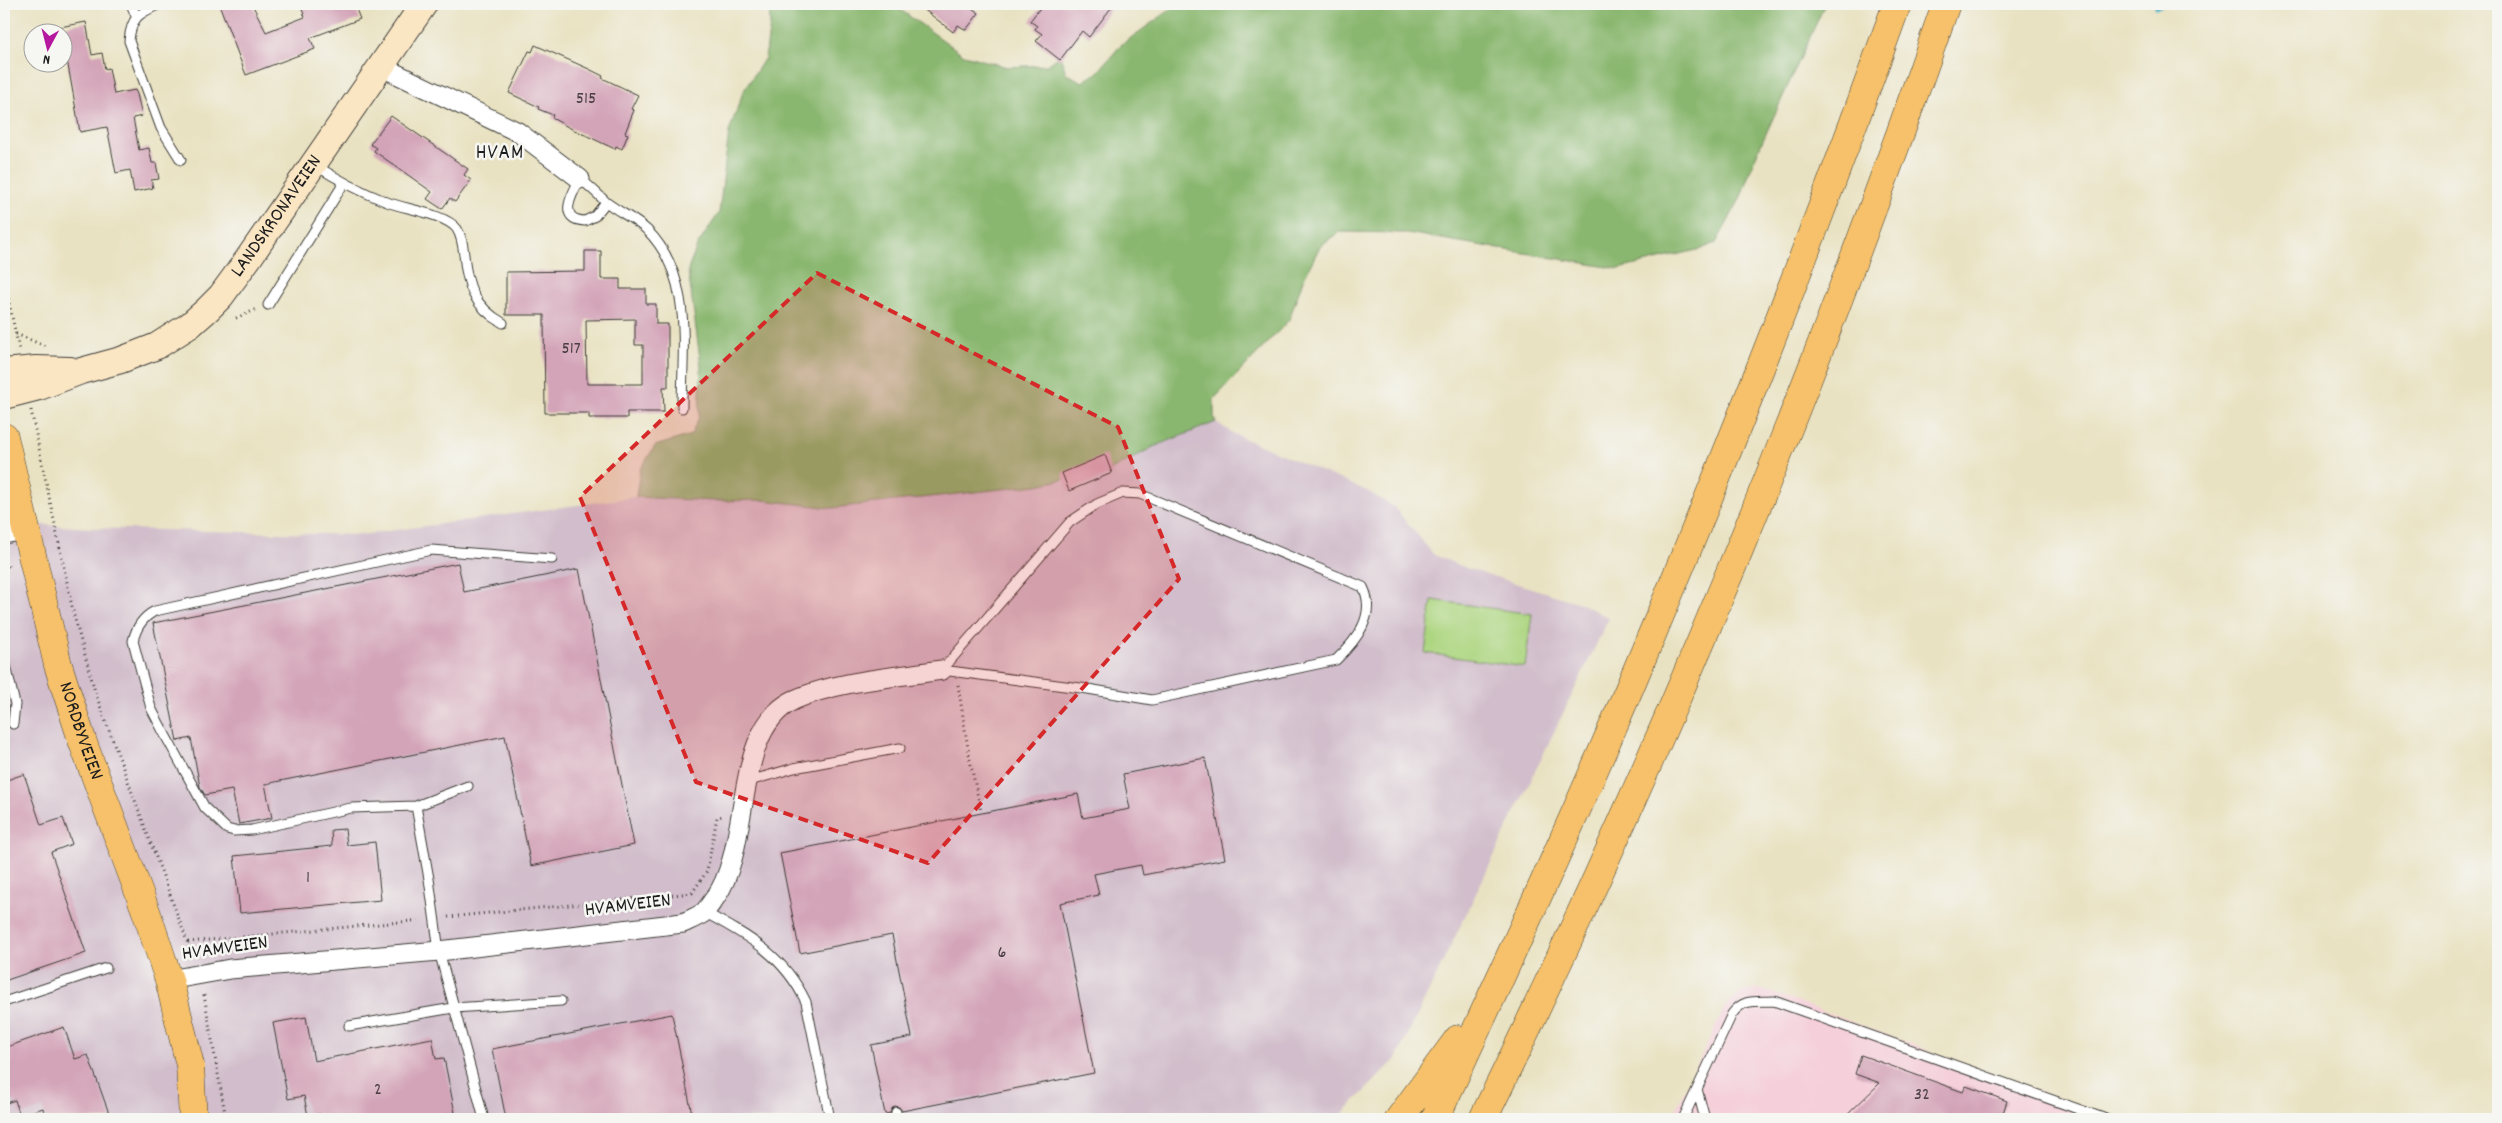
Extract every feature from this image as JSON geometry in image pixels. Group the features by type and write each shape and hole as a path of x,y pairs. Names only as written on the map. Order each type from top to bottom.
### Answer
{"main road":[{"path":"1435,1119 1632,683 1833,182 1897,4"},
{"path":"1483,1119 1586,903 1743,538 1839,295 1946,4"},
{"name":"NORDBYVEIEN","path":"4,438 12,520 69,702 160,950 190,1065 193,1119"},
{"path":"1399,1119 1498,983"},
{"name":"NORDBYVEIEN","path":"176,1119 177,1017"}],"street":[{"name":"LANDSKRONAVEIEN","path":"4,396 38,387 81,370 121,360 157,346 201,315 221,296 424,4"},
{"path":"380,66 518,132 580,179"},
{"name":"LANDSKRONAVEIEN","path":"12,364 36,369 81,370"},
{"name":"HVAMVEIEN","path":"169,980 230,969 440,951 683,923 704,912 721,889 730,864 742,812 746,782 760,736 772,716 793,700 845,684 949,671"}],"lane":[{"path":"131,4 136,16"},
{"path":"160,4 136,16 130,28 129,41 161,128 181,160"},
{"path":"313,164 344,183 388,202 441,218 456,228 463,245 467,279 472,294 484,310 503,323"},
{"path":"606,202 590,220 581,221 575,219 569,210 569,199 580,179 606,202 647,230 666,255 676,276 681,294 683,322 682,408"},
{"path":"268,304 344,183"},
{"path":"1123,493 1140,494 1363,587 1369,599 1365,618 1355,642 1336,660 1152,700 1088,689 949,671 1070,522 1097,504 1123,493"},
{"path":"468,786 416,806 351,808 252,830 234,831 220,824 205,808 151,708 135,653 133,641 136,631 148,615 164,608 431,550 552,559"},
{"path":"4,657 15,704 13,724"},
{"path":"746,782 794,768 900,748"},
{"path":"416,806 440,951 453,1008 484,1119"},
{"path":"704,912 762,948 789,971 806,1002 830,1119"},
{"path":"4,1002 106,968"},
{"path":"349,1026 453,1008 562,1001"},
{"path":"1683,1119 1732,1014 1739,1005 1747,1002 1774,1001 2106,1119"},
{"path":"1698,1089 1705,1119"}],"path":[{"path":"4,279 16,334 12,364"},
{"path":"236,318 268,304"},
{"path":"16,334 53,347"},
{"path":"30,404 74,616 96,695 190,949"},
{"path":"949,671 981,811"},
{"path":"188,942 692,893 706,871 717,817 742,812"},
{"path":"204,995 226,1119"}],"highlighted area":[{"path":"817,273 1118,427 1179,579 928,863 696,782 580,497"}],"shaded area":[{"path":"1216,422 1234,434 1367,491 1393,506 1434,555 1466,568 1580,603 1609,618 1396,1059 1337,1119 4,1119 4,475 16,523 91,528 360,535 636,497 714,501 763,500 832,508 1037,485 1113,469 1153,447"},
{"path":"1757,989 1768,991 2113,1119 1671,1119 1726,1005 1740,993"}],"green space":[{"path":"769,4 892,4 964,55 1007,67 1047,65 1060,56 1066,73 1082,82 1097,73 1121,45 1178,4 1825,4 1754,160 1740,199 1716,243 1701,249 1619,269 1407,233 1339,232 1320,246 1303,280 1289,320 1214,399 1214,419 1216,422 1153,447 1113,469 1037,485 832,508 763,500 714,501 636,497 640,470 655,446 691,435 699,417 701,366 688,270 697,246 719,213 729,132 743,92 765,58 770,25"},
{"path":"1432,600 1532,614 1525,667 1425,653"}],"building":[{"path":"219,4 252,4 266,32 305,17 300,4 354,4 360,19 310,38 315,49 246,75"},
{"path":"917,4 966,4 979,13 966,30 958,25 953,32"},
{"path":"1043,4 1114,4 1089,37 1082,31 1060,60 1036,41 1042,34 1035,29 1037,26 1030,21"},
{"path":"86,22 92,55 102,53 105,69 109,68 114,94 135,90 137,94 142,116 133,118 139,150 149,148 152,163 156,163 159,179 151,180 153,188 134,192 130,170 116,173 107,127 80,132 69,72 72,72 72,25"},
{"path":"535,45 589,69 603,76 602,78 638,95 631,109 634,110 625,133 628,134 622,149 616,146 615,149 568,127 552,118 553,115 509,93 529,51 532,52"},
{"path":"391,116 468,169 464,175 471,180 455,202 450,198 442,209 427,199 432,192 374,151 376,148 370,144"},
{"path":"585,251 601,251 601,279 620,279 620,289 646,289 646,304 656,304 656,324 668,324 668,387 663,387 664,412 627,412 627,418 589,418 589,413 545,413 544,315 506,315 506,272 585,271","holes":["635,319 635,345 643,345 643,384 587,384 586,320"]},
{"path":"1105,455 1112,473 1069,491 1062,473"},
{"path":"458,563 464,592 579,569 634,845 531,866 505,736 265,784 272,818 239,824 232,790 205,795 200,787 191,738 177,741 153,623"},
{"path":"1205,758 1225,859 1143,875 1141,865 1094,874 1099,895 1060,903 1094,1073 902,1111 899,1107 894,1106 890,1113 885,1114 871,1045 912,1037 892,935 800,953 780,853 1078,794 1083,818 1130,809 1123,774"},
{"path":"24,774 41,825 63,818 72,844 51,852 86,953 4,981 4,781"},
{"path":"345,829 347,845 375,842 381,900 240,913 234,856 332,846 331,830"},
{"path":"672,1014 693,1119 506,1119 492,1049"},
{"path":"306,1017 314,1061 432,1038 436,1059 444,1058 455,1113 447,1114 448,1119 321,1119 320,1114 308,1116 304,1096 288,1099 273,1023"},
{"path":"64,1027 75,1059 88,1055 111,1119 46,1119 43,1108 20,1116 15,1100 4,1104 4,1048"},
{"path":"1861,1055 1963,1092 1966,1086 2007,1101 2001,1119 1843,1119 1880,1083 1855,1074"}],"waterway":[{"path":"2157,6 2161,4"}],"district":[{"name":"HVAM","path":"500,154"}]}
